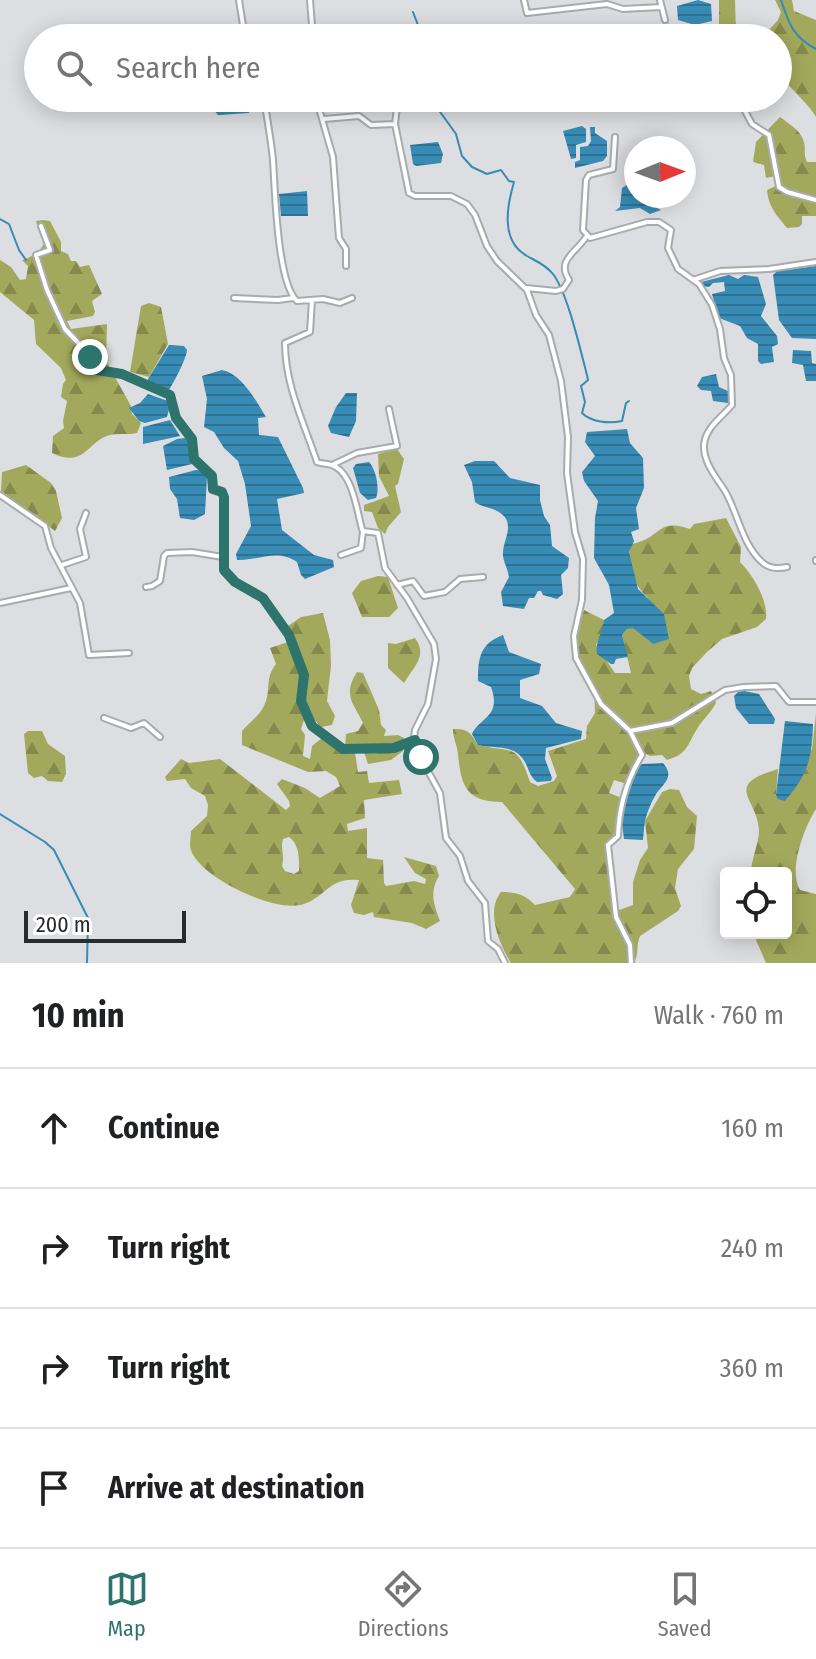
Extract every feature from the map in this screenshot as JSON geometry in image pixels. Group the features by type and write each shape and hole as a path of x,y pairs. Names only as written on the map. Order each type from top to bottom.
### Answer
{"street":[{"path":"239,0 243,24"},
{"path":"310,0 312,24"},
{"path":"524,0 527,13 607,4 623,9 661,7"},
{"path":"660,0 665,20"},
{"path":"266,112 280,247 293,298"},
{"path":"321,112 333,157 339,238 346,249 346,266"},
{"path":"396,112 395,124 409,193 415,196 451,196 467,204 497,261 526,288 536,315 552,342 561,381 568,437 567,473 583,565 582,600 574,636 576,658 601,704 630,731 642,755 632,772 622,804 618,836 608,845 616,917 630,945 631,963"},
{"path":"746,112 752,124 769,135 779,187 816,200"},
{"path":"323,119 359,116 371,125 395,124"},
{"path":"586,236 582,226 586,180 589,175 613,169 615,137"},
{"path":"586,236 590,238 647,222 659,222 671,230 668,248 678,269 699,284 712,305 731,375 733,399 726,412 708,431 705,455 742,531 762,562 771,568 787,567"},
{"path":"41,226 50,250 36,255 47,290 65,329 87,352 97,370 139,380 174,400 176,418 192,439 194,459 212,476 213,489 222,492 224,497 224,570 227,576 263,598 289,635 304,675 301,701 312,726 343,749 394,748 415,740"},
{"path":"526,288 563,289 569,280 563,271 564,262 586,236"},
{"path":"693,280 720,271 769,269 816,262"},
{"path":"234,298 328,299 340,303 352,298"},
{"path":"312,300 310,332 285,343 286,363 293,396 317,462 342,471 363,531 361,548 341,555"},
{"path":"332,465 357,453 397,446 389,409"},
{"path":"0,495 42,522 47,530 51,548 82,611 89,655 129,653"},
{"path":"62,565 86,557 80,529 86,513"},
{"path":"363,531 378,533 385,568 432,640 435,651 428,704 415,730 415,740 440,793 446,838 460,856 468,881 483,898 488,941 499,951 505,963"},
{"path":"146,587 160,581 167,553 192,552 224,557"},
{"path":"397,585 413,581 424,596 445,592 460,579 483,577"},
{"path":"0,603 71,588"},
{"path":"630,731 672,723 725,690 735,688 776,686 789,702 816,702"},
{"path":"104,718 131,728 144,723 160,737"}],"green space":[{"path":"719,0 735,0 736,24 719,24"},
{"path":"775,0 792,0 794,11 816,20 816,117 792,89 792,24 774,24 781,12"},
{"path":"780,117 800,134 807,162 816,162 816,216 802,216 799,227 787,228 777,215 767,190 780,184 776,176 766,178 764,165 753,162 756,142"},
{"path":"36,221 50,221 61,242 61,251 68,254 71,261 76,261 80,267 89,265 102,294 92,301 93,316 67,321 71,329 107,324 106,361 131,406 132,414 141,423 137,433 102,438 72,458 52,453 53,436 64,428 67,401 61,397 66,380 61,368 36,344 34,320 0,292 0,260 11,267 20,280 26,279 28,266 22,260 38,251 48,236 38,228"},
{"path":"149,303 161,307 168,344 149,377 130,372 141,306"},
{"path":"397,449 404,459 395,486 401,512 385,534 378,528 372,512 364,511 364,505 389,496 379,476 378,454"},
{"path":"26,465 51,483 56,491 62,518 55,531 1,491 2,472"},
{"path":"726,518 741,547 740,562 762,596 766,619 757,627 722,639 692,668 689,676 691,689 701,694 711,691 716,703 683,752 667,760 662,755 644,753 637,759 627,784 614,780 609,793 622,798 615,832 607,847 614,912 633,905 633,882 640,860 648,848 645,821 662,792 679,790 687,807 697,816 694,849 678,869 675,888 681,906 640,936 634,963 511,963 494,919 496,900 501,892 520,894 535,905 570,897 575,889 502,802 480,799 468,790 461,775 453,729 468,732 478,745 517,755 530,782 538,786 554,781 557,776 548,751 586,739 587,726 595,713 594,686 583,670 577,652 577,632 584,610 604,620 602,635 596,645 615,673 631,673 622,635 633,627 653,644 648,598 635,581 630,566 631,544 649,538 665,527 690,529 694,524"},
{"path":"378,576 388,577 398,608 389,617 362,617 352,593 361,581"},
{"path":"323,613 330,640 327,701 335,716 332,725 321,727 307,711 301,729 305,735 303,756 310,759 312,746 322,738 341,750 345,747 346,734 358,731 363,723 350,693 357,672 363,673 379,710 381,725 386,730 384,736 404,738 403,751 391,760 368,764 364,752 355,753 358,772 367,771 369,783 399,780 402,794 364,800 365,818 347,824 348,831 367,828 367,858 383,860 386,886 414,881 425,884 426,879 415,873 404,857 436,866 439,876 434,898 440,921 426,929 412,923 374,917 373,912 364,915 354,913 351,905 359,880 341,881 304,904 276,904 224,882 197,861 191,850 191,831 207,816 208,805 205,796 191,788 185,779 167,781 165,777 181,759 189,763 220,759 286,810 290,806 289,801 277,784 282,779 320,798 340,786 336,777 326,771 308,772 242,745 242,731 260,713 266,700 270,674 276,664 270,648 288,642 288,626 301,617","holes":["289,837 293,840 299,862 299,871 294,874 285,871 282,866 283,839"]},
{"path":"415,638 420,656 404,683 388,668 388,643 396,644"},
{"path":"816,714 816,809 802,838 796,872 800,890 816,894 816,963 766,963 756,939 792,939 792,867 752,867 759,830 747,787 761,775 778,769 776,795 812,749"},
{"path":"42,731 48,744 65,756 66,774 62,782 48,781 42,776 34,778 28,773 24,734"}],"water":[{"path":"698,0 711,4 712,21 692,24 678,20 677,6"},
{"path":"216,112 249,112 249,113 218,115"},
{"path":"582,126 586,129 586,142 576,145 576,158 571,159 563,131"},
{"path":"590,127 595,127 595,133 607,141 607,156 603,161 575,168 575,162 580,160 580,147 588,146 591,141"},
{"path":"438,142 443,154 441,163 413,164 410,145"},
{"path":"622,188 624,208 640,208 615,211 620,207"},
{"path":"307,191 308,216 281,216 279,194"},
{"path":"640,208 661,210 650,214"},
{"path":"816,266 816,339 792,338 779,320 773,275 777,271"},
{"path":"729,275 738,279 744,275 758,277 766,304 761,316 777,336 778,344 772,347 774,362 761,364 758,361 758,344 747,338 740,326 719,318 712,294 725,291 724,282 702,286 701,282"},
{"path":"169,345 184,346 187,350 167,393 148,384 148,379"},
{"path":"793,350 811,351 812,363 816,364 816,381 806,381 803,365 792,363"},
{"path":"222,370 242,382 253,396 266,417 258,418 259,435 278,437 303,488 304,493 277,499 282,530 314,555 333,560 334,567 305,579 297,562 290,558 275,555 237,560 236,554 251,526 245,484 238,461 224,448 214,432 204,427 207,399 202,376"},
{"path":"716,374 719,387 728,391 728,403 713,401 711,391 701,390 697,386 702,377"},
{"path":"346,393 357,393 356,421 349,437 331,433 328,426"},
{"path":"148,394 171,402 167,417 145,423 139,421 129,408 140,403"},
{"path":"170,420 180,436 143,444 143,427"},
{"path":"627,429 630,443 643,458 644,488 636,508 639,529 631,532 634,541 629,552 638,589 664,614 669,639 653,644 633,628 627,629 622,635 628,657 616,659 611,664 597,654 604,620 614,613 609,585 594,558 598,501 584,481 582,472 595,456 585,442 587,432"},
{"path":"177,439 189,441 192,464 167,470 163,446"},
{"path":"475,461 494,461 510,478 540,485 540,500 550,525 552,546 569,558 568,568 561,575 563,594 557,599 538,591 534,598 529,598 524,609 503,606 501,592 509,577 503,555 508,526 499,512 475,502 472,482 464,465"},
{"path":"369,462 378,490 376,498 368,500 360,493 353,468 356,464"},
{"path":"204,471 207,476 205,514 194,520 180,518 169,477"},
{"path":"503,635 509,652 541,664 539,674 520,680 520,698 542,706 556,723 582,731 581,739 546,748 545,759 551,781 537,782 519,754 508,749 478,745 472,734 494,705 491,687 478,681 480,658 489,643"},
{"path":"740,690 759,694 775,719 774,724 749,724 736,708 734,696"},
{"path":"785,721 813,724 807,766 785,801 776,795"},
{"path":"663,763 668,777 649,809 643,840 624,839 621,817 637,768 642,764"}],"waterway":[{"path":"781,0 791,24"},
{"path":"413,12 418,24"},
{"path":"792,27 802,40 816,49"},
{"path":"440,112 456,134 462,156 472,167 487,174 501,170 509,181 514,182 509,202 509,232 518,249 550,271 564,295 588,380 581,386 585,402 582,413 600,422 622,421 629,401"},
{"path":"0,219 9,224 26,260"},
{"path":"0,814 54,850 88,918 87,963"}],"route":[{"path":"90,357 97,370 139,380 174,400 176,418 192,439 194,459 212,476 213,489 222,492 224,497 224,570 235,582 263,598 289,635 302,666 304,682 301,701 312,726 343,749 394,748 415,740 421,757"}]}
